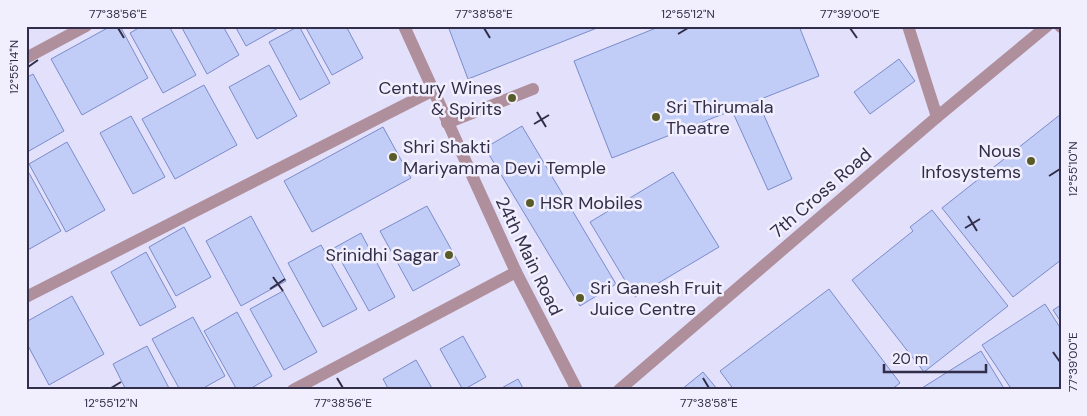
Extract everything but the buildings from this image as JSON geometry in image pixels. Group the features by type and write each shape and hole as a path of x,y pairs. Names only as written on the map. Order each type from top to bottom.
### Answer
{"street":[{"path":"26,58 86,26"},
{"name":"24th Main Road","path":"404,26 516,272 577,390"},
{"path":"908,26 936,117"},
{"name":"7th Cross Road","path":"619,390 936,117 1048,26"},
{"path":"447,123 533,89"},
{"path":"26,297 432,91"},
{"path":"294,390 516,272"}],"place":[{"name":"Century Wines & Spirits","path":"512,98"},
{"name":"Sri Thirumala Theatre","path":"656,117"},
{"name":"Shri Shakti Mariyamma Devi Temple","path":"393,157"},
{"name":"Nous Infosystems","path":"1031,161"},
{"name":"HSR Mobiles","path":"530,203"},
{"name":"Srinidhi Sagar","path":"449,255"},
{"name":"Sri Ganesh Fruit Juice Centre","path":"580,298"}]}
